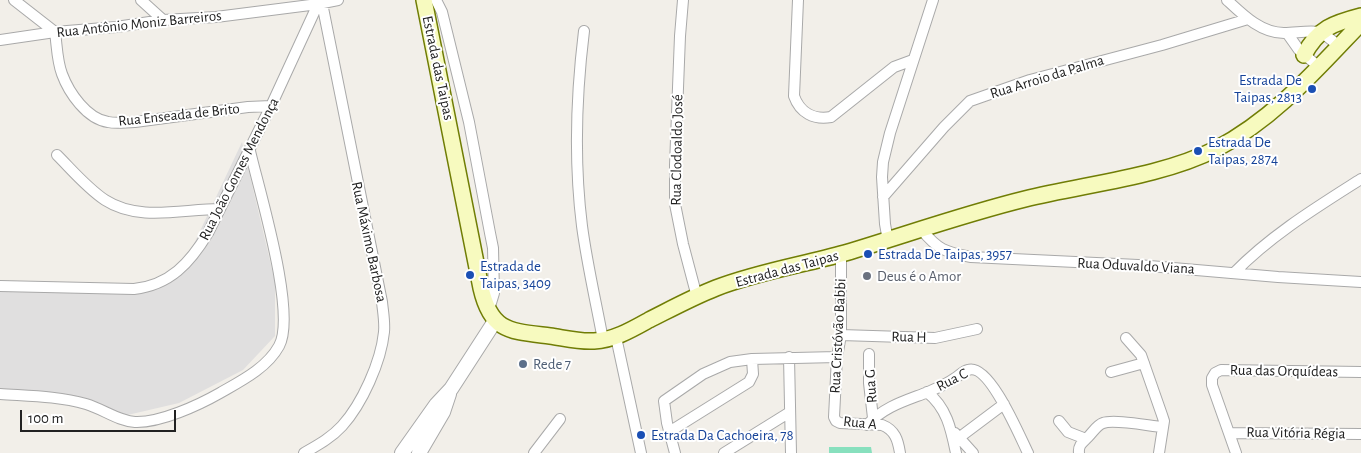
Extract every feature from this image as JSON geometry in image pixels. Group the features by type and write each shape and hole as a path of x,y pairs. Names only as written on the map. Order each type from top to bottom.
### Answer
{"main road":[{"name":"Estrada das Taipas","path":"424,0 486,307 495,320 506,328 523,333 587,341 610,338 717,288 769,272 888,241 921,229 1024,199 1165,168 1216,149 1290,97 1361,23"},
{"path":"1304,55 1320,32 1335,23 1361,16"}],"street":[{"path":"14,0 55,32"},
{"path":"141,0 163,20"},
{"path":"270,0 280,8"},
{"name":"Rua Antônio Moniz Barreiros","path":"0,40 55,32 320,4 338,0"},
{"path":"436,0 442,12 469,122 493,248 494,297 486,307"},
{"name":"Rua Clodoaldo José","path":"683,0 680,36 675,204 697,297"},
{"path":"798,0 794,96 797,105 804,112 821,119 831,117 894,67 913,60"},
{"path":"888,241 883,197 883,162 890,133 933,0"},
{"path":"1227,0 1248,19 1264,29 1276,33 1320,32 1339,46"},
{"name":"Rua João Gomes Mendonça","path":"0,286 127,289 155,285 175,274 195,252 208,233 250,151 320,4"},
{"name":"Rua Máximo Barbosa","path":"304,453 326,440 343,425 351,414 364,393 377,362 384,330 382,302 320,4"},
{"name":"Rua Arroio da Palma","path":"883,197 970,101 1030,80 1162,45 1248,19"},
{"path":"584,31 577,135 583,231 641,453"},
{"name":"Rua Enseada de Brito","path":"55,32 58,61 62,75 85,109 101,120 120,123 135,122 239,108 271,106"},
{"path":"1287,33 1304,55 1319,67"},
{"path":"0,394 67,399 103,410 127,421 138,422 168,416 203,402 250,375 272,356 282,341 284,308 276,258 250,151"},
{"path":"57,155 98,195 123,209 154,214 220,208"},
{"path":"1234,273 1269,242 1361,179"},
{"name":"Rua Oduvaldo Viana","path":"921,229 938,247 950,253 971,257 1138,265 1361,282"},
{"name":"Rua Cristóvão Babbi","path":"834,417 837,357 841,335 841,254"},
{"path":"402,453 436,405 450,389 495,320"},
{"name":"Rua H","path":"841,335 935,338 977,329"},
{"path":"1126,338 1141,355 1162,415 1163,427 1159,453"},
{"name":"Rua G","path":"869,354 870,422"},
{"path":"675,453 663,404 667,398 696,379 730,362 789,357 837,357"},
{"path":"789,357 791,453"},
{"path":"669,432 749,382 752,374 752,359"},
{"path":"1111,372 1144,363"},
{"name":"Rua C","path":"870,422 882,411 894,404 952,380 967,370 974,369 984,374 994,388 1028,453"},
{"name":"Rua das Orquídeas","path":"1230,433 1212,385 1212,378 1215,373 1221,370 1361,372"},
{"path":"418,453 443,412 450,389"},
{"path":"926,392 940,404 951,430 956,453"},
{"path":"960,438 1004,404"},
{"path":"724,453 790,412"},
{"name":"Rua A","path":"834,417 840,423 870,422 882,425 891,430 896,436 900,453"},
{"path":"534,453 560,419"},
{"path":"1059,421 1068,432 1086,439"},
{"path":"1079,453 1078,449 1086,439 1104,422 1163,427"},
{"path":"951,430 973,453"},
{"path":"1230,433 1236,453"},
{"name":"Rua Vitória Régia","path":"1230,433 1361,434"}],"shaded area":[{"path":"242,142 275,282 275,336 243,370 179,403 119,417 67,398 0,392 0,285 104,286 150,283 174,270 192,248"}],"green space":[{"path":"829,447 871,447 872,453 829,453"}],"place":[{"name":"Estrada De Taipas, 2813","path":"1312,89"},
{"name":"Estrada De Taipas, 2874","path":"1198,151"},
{"name":"Estrada De Taipas, 3957","path":"868,254"},
{"name":"Estrada de Taipas, 3409","path":"470,275"},
{"name":"Deus é o Amor","path":"867,276"},
{"name":"Rede 7","path":"523,364"},
{"name":"Estrada Da Cachoeira, 78","path":"641,435"}]}
